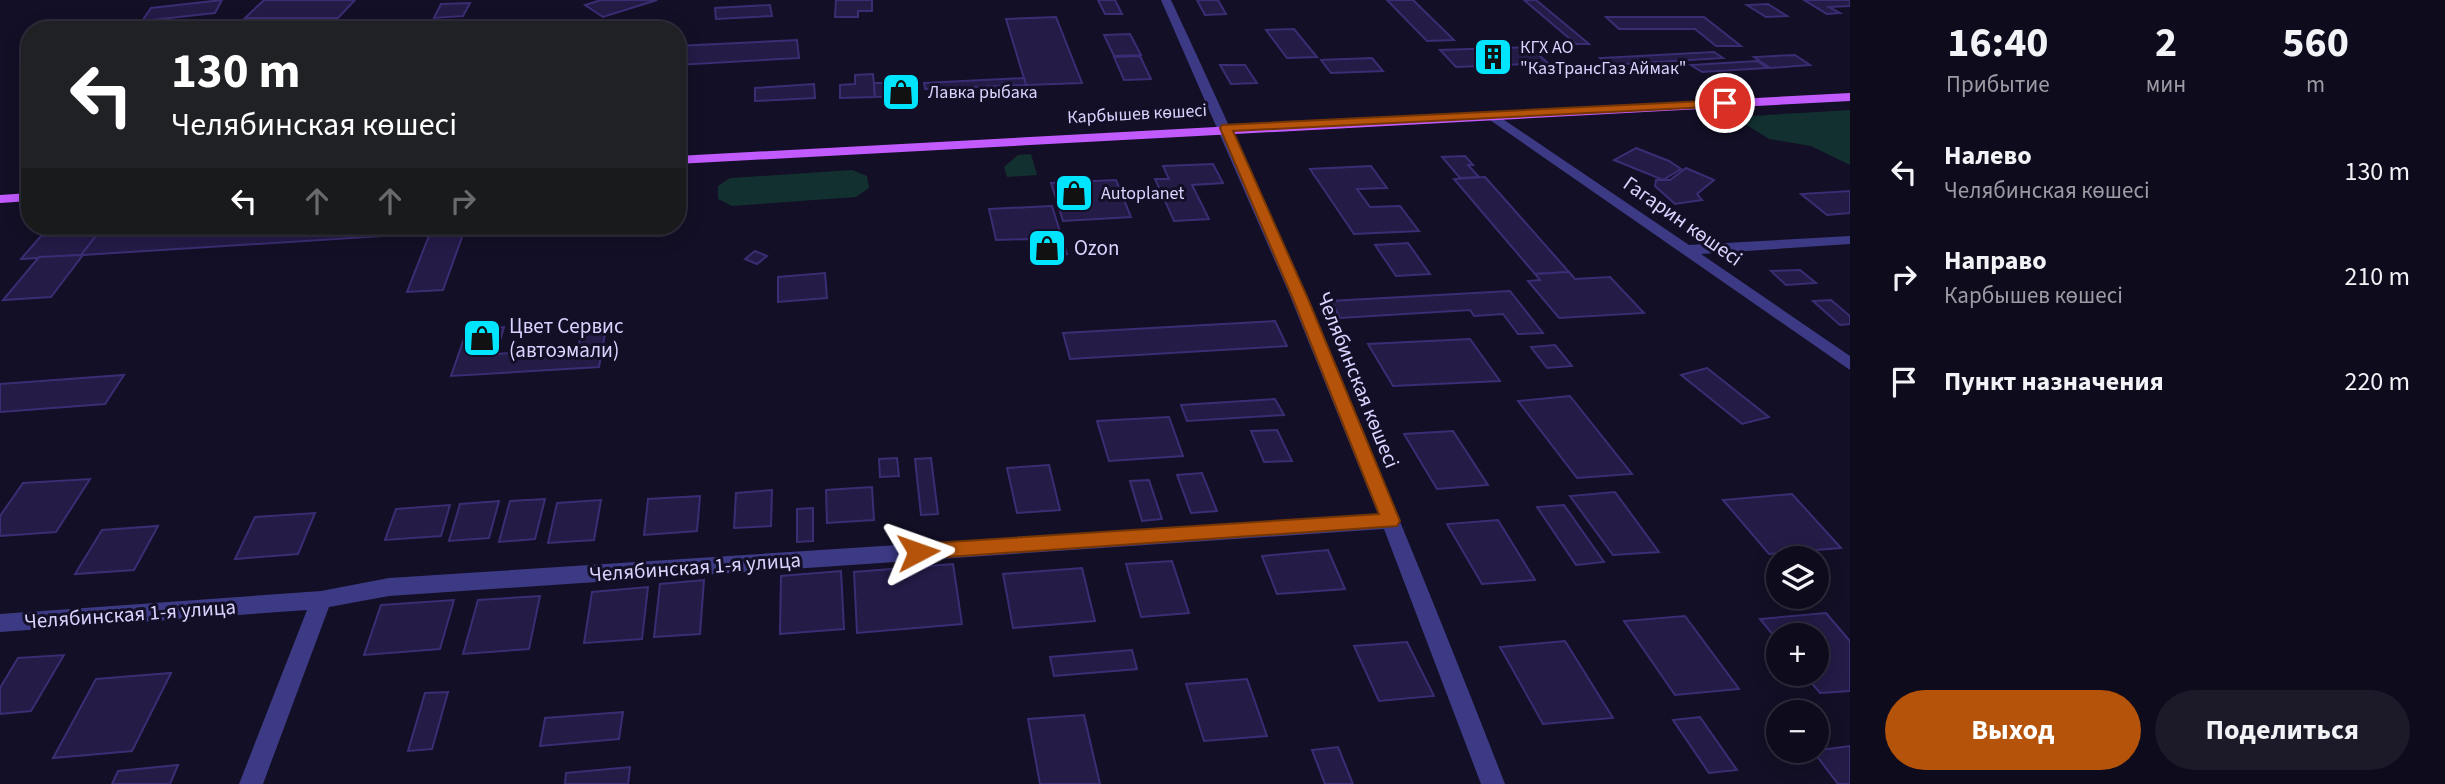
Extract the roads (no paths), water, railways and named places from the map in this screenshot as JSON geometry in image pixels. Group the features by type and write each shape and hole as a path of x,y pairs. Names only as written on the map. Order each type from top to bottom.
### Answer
{"main road":[{"name":"Карбышев көшесі","path":"686,159 1226,128 1850,97"},
{"path":"0,199 21,198"}],"street":[{"name":"Челябинская көшесі","path":"1166,0 1301,299 1493,784"},
{"name":"Гагарин көшесі","path":"1491,115 1850,364"},
{"path":"1688,250 1850,240"},
{"name":"Челябинская 1-я улица","path":"0,623 321,600 402,586 1391,521"},
{"path":"251,784 321,600"}],"place":[{"name":"КГХ АО \"КазТрансГаз Аймак\"","path":"1493,57"},
{"name":"Лавка рыбака","path":"901,92"},
{"name":"Autoplanet","path":"1074,193"},
{"name":"Ozon","path":"1047,248"},
{"name":"Цвет Сервис (автоэмали)","path":"482,338"}]}
